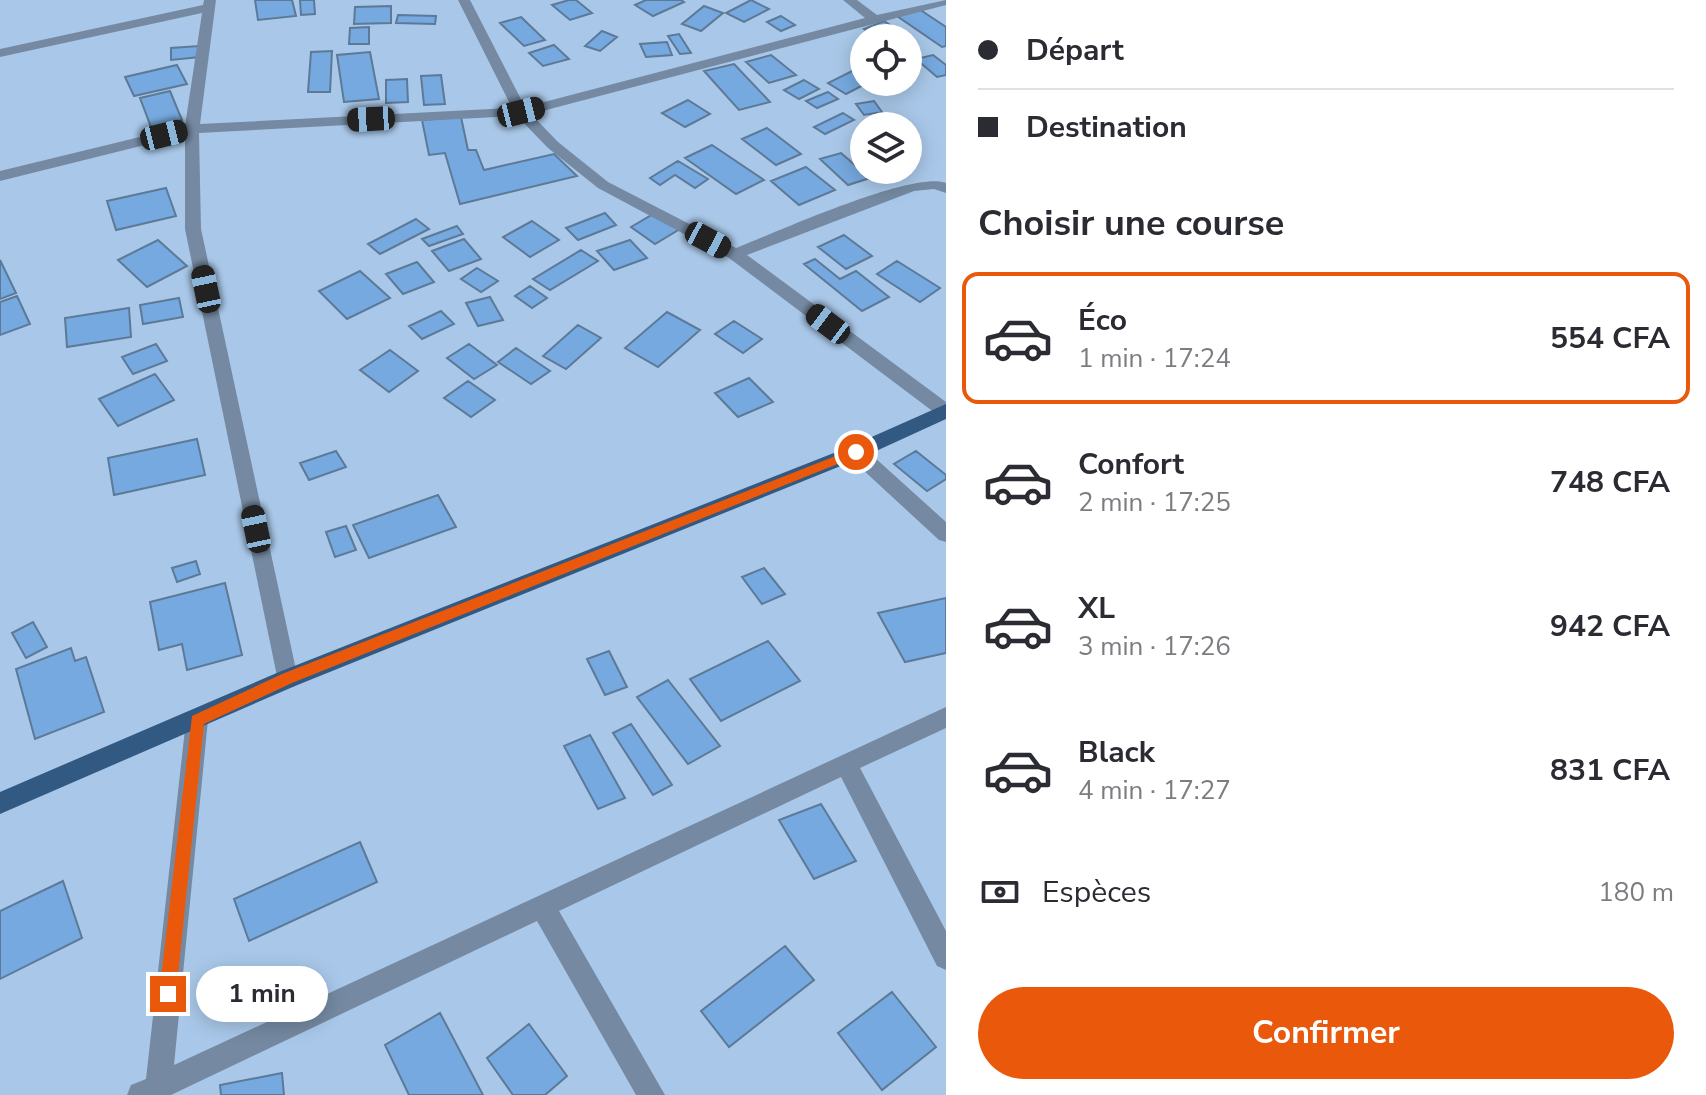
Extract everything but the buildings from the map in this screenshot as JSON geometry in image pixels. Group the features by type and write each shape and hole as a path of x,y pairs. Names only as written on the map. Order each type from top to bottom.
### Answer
{"main road":[{"path":"0,803 287,679 856,452 946,411"}],"street":[{"path":"464,0 521,112 553,145 603,185 735,254 946,411"},
{"path":"849,0 874,19"},
{"path":"0,176 192,129 521,112 946,1"},
{"path":"0,53 210,4 192,129 193,229 287,679"},
{"path":"735,254 911,187 936,184 946,188"},
{"path":"856,452 946,534"},
{"path":"152,1092 946,717"},
{"path":"152,1092 197,720"},
{"path":"846,764 946,957"},
{"path":"542,906 651,1095"}],"route":[{"path":"168,994 197,720 287,679 856,452"}]}
